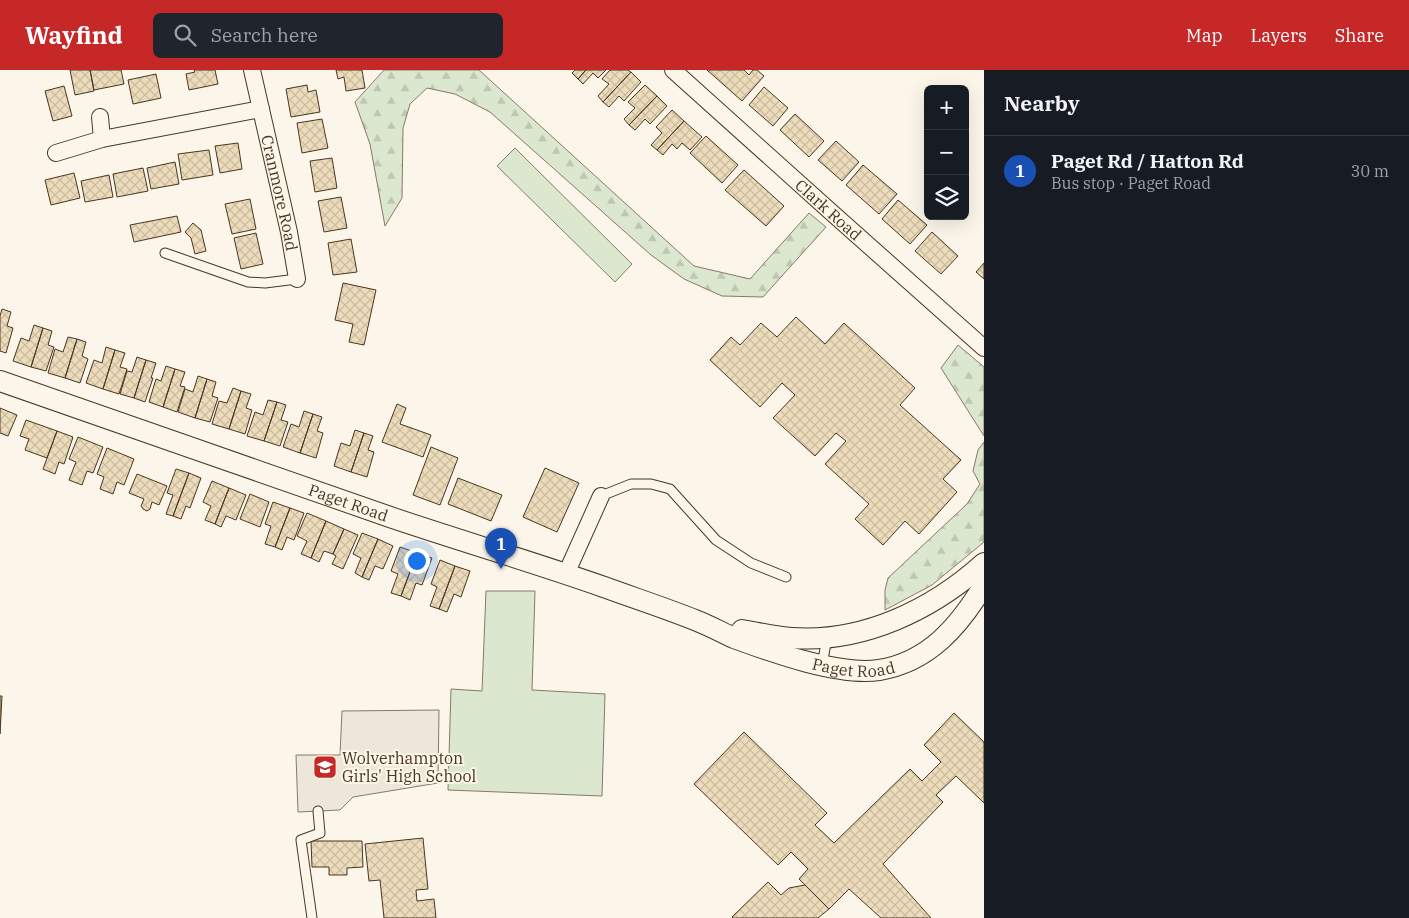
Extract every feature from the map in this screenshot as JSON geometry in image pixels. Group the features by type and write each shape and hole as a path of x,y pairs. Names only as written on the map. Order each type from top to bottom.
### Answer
{"street":[{"name":"Cranmore Road","path":"252,70 289,232 297,279"},
{"name":"Clark Road","path":"673,70 984,348"},
{"path":"56,153 102,139 261,109"},
{"path":"100,117 102,139"},
{"name":"Paget Road","path":"0,381 391,517 566,574 780,654 822,665 853,671 879,670 902,664 920,656 946,637 984,585"},
{"path":"566,574 601,496"},
{"name":"Paget Road","path":"696,621 760,634 792,638 827,638 879,626 905,616 926,606 952,589 984,564"}],"lane":[{"path":"165,253 248,282 265,283 297,279"},
{"path":"601,496 631,484 651,484 670,489 716,540 751,563 786,577"},
{"path":"822,665 827,638"},
{"path":"312,918 301,840 320,833 318,811"}],"green space":[{"path":"384,70 479,70 694,266 750,279 809,213 826,227 763,297 722,296 684,279 651,255 490,112 455,94 427,88 410,104 403,128 402,198 385,226 370,144 355,102"},
{"path":"515,148 632,264 615,282 497,166"},
{"path":"958,345 984,367 984,436 941,368"},
{"path":"984,442 984,542 932,585 885,610 885,590 888,578 967,504 980,484 973,471 978,450"},
{"path":"486,591 535,591 532,690 605,694 602,796 448,790 451,689 482,691"}],"shaded area":[{"path":"439,710 438,783 353,797 340,810 298,812 296,755 340,755 342,711"}],"building":[{"path":"70,70 90,70 94,91 75,95"},
{"path":"90,70 121,70 124,84 94,90"},
{"path":"194,70 215,70 218,84 189,90 186,74 195,72"},
{"path":"336,70 362,70 365,88 346,91 344,77 338,79"},
{"path":"575,70 586,70 578,79 572,73"},
{"path":"586,70 606,70 598,78 593,73 583,84 578,79"},
{"path":"610,70 628,70 631,72 603,102 598,96 609,84 602,79"},
{"path":"707,70 744,70 749,75 753,70 757,70 764,76 742,101"},
{"path":"631,72 641,82 624,101 619,96 609,107 603,102"},
{"path":"156,74 161,98 133,104 128,80"},
{"path":"307,85 308,92 316,90 320,112 291,117 286,89"},
{"path":"645,85 657,96 629,125 624,119 635,108 628,102"},
{"path":"64,86 72,116 53,121 45,91"},
{"path":"764,87 788,108 773,126 749,105"},
{"path":"657,96 667,106 650,124 645,119 635,130 629,125"},
{"path":"672,110 684,121 657,150 651,145 662,133 656,127"},
{"path":"795,114 824,141 809,157 780,130"},
{"path":"322,119 328,148 302,153 297,123"},
{"path":"684,121 702,137 690,150 682,143 677,149 672,144 663,155 657,150"},
{"path":"706,136 738,165 722,183 690,153"},
{"path":"836,141 859,162 842,181 818,160"},
{"path":"238,143 242,169 220,173 215,146"},
{"path":"209,150 213,175 182,180 178,154"},
{"path":"332,158 337,188 315,192 310,161"},
{"path":"175,162 179,184 151,189 147,168"},
{"path":"863,165 897,194 879,214 846,185"},
{"path":"143,168 148,191 117,197 113,174"},
{"path":"744,170 784,206 766,226 725,190"},
{"path":"74,173 80,198 51,205 45,180"},
{"path":"109,175 113,197 85,202 81,181"},
{"path":"341,197 347,228 324,232 318,201"},
{"path":"250,199 256,229 232,234 225,204"},
{"path":"898,200 927,225 910,244 882,219"},
{"path":"177,216 181,232 134,242 130,225"},
{"path":"193,223 201,230 206,251 195,254 191,238 185,232"},
{"path":"932,232 958,256 941,274 915,251"},
{"path":"256,233 263,264 241,269 234,238"},
{"path":"351,239 357,272 333,275 328,243"},
{"path":"984,263 984,279 976,272"},
{"path":"343,283 376,290 364,345 349,342 353,324 335,320"},
{"path":"2,309 11,312 7,326 13,328 6,353 0,351 0,316"},
{"path":"796,317 825,344 844,323 915,388 900,405 961,460 943,479 957,492 919,534 905,521 883,545 855,519 869,504 825,464 846,441 836,433 815,456 773,418 795,395 782,383 760,407 710,360 731,337 740,345 761,323 777,337"},
{"path":"34,325 43,328 31,367 13,361 21,338 29,341"},
{"path":"43,328 52,331 48,345 54,347 46,371 31,367"},
{"path":"68,337 77,339 65,378 48,373 55,349 63,352"},
{"path":"77,339 86,342 82,356 88,359 80,383 65,378"},
{"path":"106,347 115,350 103,389 86,383 94,360 102,363"},
{"path":"115,350 125,353 120,367 127,369 119,394 103,389"},
{"path":"137,357 146,360 134,398 120,394 127,371 132,372"},
{"path":"146,360 156,363 145,402 134,398"},
{"path":"166,366 175,369 163,407 149,402 156,379 161,381"},
{"path":"175,369 185,372 180,386 185,387 177,412 163,407"},
{"path":"198,376 207,379 195,418 178,412 185,389 193,392"},
{"path":"207,379 216,382 212,396 218,398 210,422 195,418"},
{"path":"233,388 241,391 229,429 212,424 219,401 227,403"},
{"path":"241,391 251,394 246,408 252,410 245,434 229,429"},
{"path":"268,400 277,402 264,441 247,436 255,412 263,415"},
{"path":"277,402 286,405 281,420 288,422 280,446 264,441"},
{"path":"397,404 406,408 400,424 431,435 423,457 382,442"},
{"path":"0,408 17,415 8,436 0,433"},
{"path":"304,411 313,414 300,453 283,447 291,424 299,427"},
{"path":"313,414 322,417 317,431 323,433 316,458 300,453"},
{"path":"26,420 57,431 47,458 25,450 29,439 20,436"},
{"path":"355,430 364,433 351,472 334,466 341,443 350,446"},
{"path":"57,431 73,437 64,464 59,462 55,474 43,469"},
{"path":"364,433 373,436 368,450 374,452 367,477 351,472"},
{"path":"78,437 103,447 93,473 87,471 82,485 69,480 76,462 69,459"},
{"path":"431,447 458,458 440,505 413,495"},
{"path":"107,448 134,459 124,485 117,482 113,494 100,489 104,477 97,474"},
{"path":"545,468 579,483 557,532 523,517"},
{"path":"176,469 189,473 173,516 166,514 173,495 167,493"},
{"path":"189,473 201,478 190,508 186,506 181,519 173,516"},
{"path":"137,474 167,486 159,505 152,502 150,509 147,511 141,506 144,499 129,493"},
{"path":"458,478 502,495 491,521 448,504"},
{"path":"212,481 229,488 215,524 205,520 211,506 203,502"},
{"path":"229,488 246,495 236,520 226,516 221,527 215,524"},
{"path":"250,494 269,502 260,527 240,519"},
{"path":"273,502 290,508 275,547 265,544 271,526 265,524"},
{"path":"290,508 304,513 294,540 287,537 282,550 275,547"},
{"path":"307,513 326,521 311,558 301,554 307,541 297,536"},
{"path":"326,521 344,529 333,554 324,551 319,562 311,558"},
{"path":"344,529 358,535 343,569 332,564 336,556 333,554"},
{"path":"362,533 378,539 362,577 355,573 361,558 353,554"},
{"path":"378,539 393,546 383,569 375,566 369,580 362,577"},
{"path":"400,547 417,553 401,596 391,593 398,574 391,571"},
{"path":"417,553 432,558 422,585 416,583 410,600 401,596"},
{"path":"440,560 455,566 439,609 430,606 437,587 431,584"},
{"path":"455,566 470,571 461,597 454,594 447,612 439,609"},
{"path":"0,696 2,696 0,734"},
{"path":"954,713 984,742 984,803 956,776 936,795 943,802 883,864 931,918 881,918 849,889 829,909 799,879 808,869 791,852 778,865 694,784 744,732 827,813 815,825 834,843 910,769 922,781 941,762 924,745"},
{"path":"423,838 428,889 416,890 417,901 434,899 436,918 384,918 380,880 369,881 365,844"},
{"path":"311,841 362,841 363,867 347,868 347,875 329,875 329,867 312,867"},
{"path":"768,882 781,895 789,888 805,885 829,909 818,918 732,917"}],"place":[{"name":"Paget Rd / Hatton Rd","path":"501,569"},
{"name":"Wolverhampton Girls' High School","path":"325,767"}]}
